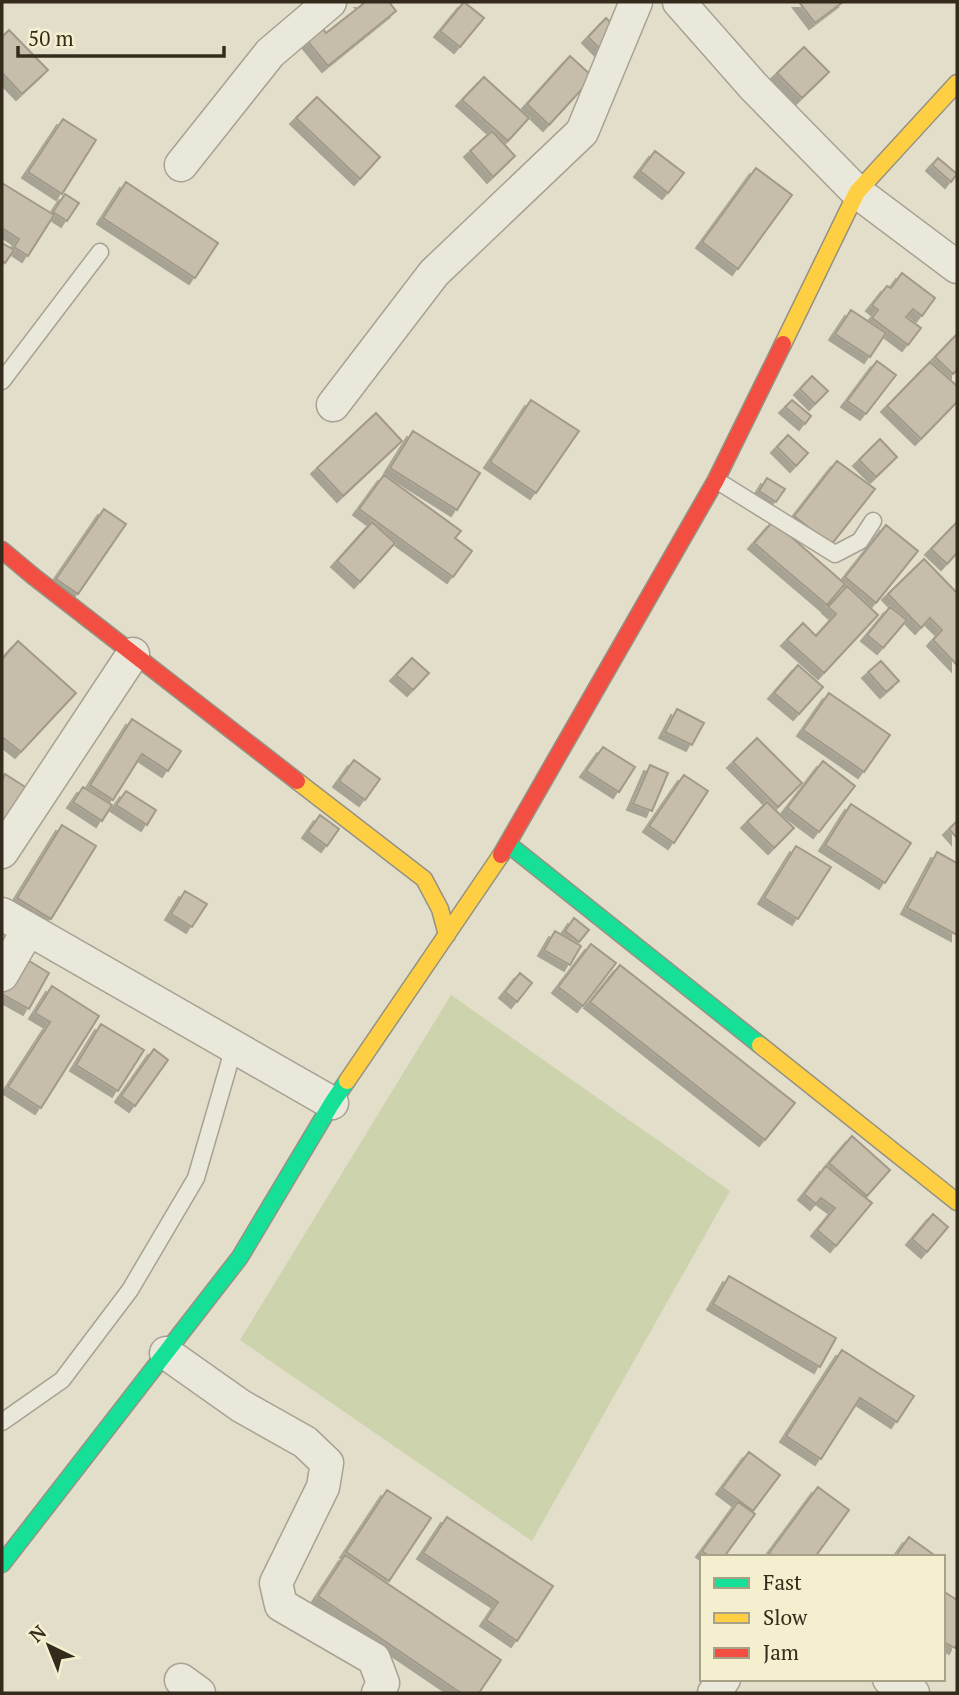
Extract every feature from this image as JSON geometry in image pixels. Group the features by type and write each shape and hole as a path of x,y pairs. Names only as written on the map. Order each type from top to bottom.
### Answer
{"street":[{"path":"181,165 270,52 331,2"},
{"path":"333,405 434,273 582,132 636,2"},
{"path":"679,2 753,86 857,192 957,267"},
{"path":"2,1564 240,1257 332,1103 508,844 716,480 857,192 957,83"},
{"path":"2,550 424,879 440,909 447,935"},
{"path":"2,852 133,654"},
{"path":"508,844 957,1202"},
{"path":"2,975 15,922 332,1103"},
{"path":"166,1353 241,1406 305,1443 327,1463 323,1488 276,1583 281,1605 374,1659 383,1682 378,1693"},
{"path":"892,1681 912,1693"}],"lane":[{"path":"2,381 100,252"},
{"path":"716,480 835,554 860,541 873,521"},
{"path":"2,1422 62,1380 130,1290 195,1178 234,1047"}],"green space":[{"path":"451,995 730,1191 532,1541 240,1340"}],"building":[{"path":"361,2 389,2 396,11 328,66 304,37 320,25 326,33 363,4"},
{"path":"464,2 484,18 460,47 440,31"},
{"path":"799,2 843,2 815,23"},
{"path":"606,18 622,34 604,53 588,37"},
{"path":"9,30 48,70 22,94 2,73 2,37"},
{"path":"804,47 829,72 802,98 777,73"},
{"path":"570,56 593,77 549,125 527,104"},
{"path":"484,77 529,118 508,141 462,100"},
{"path":"317,97 380,157 360,179 296,118"},
{"path":"63,119 96,140 62,194 28,172"},
{"path":"492,131 515,156 493,177 470,151"},
{"path":"655,151 684,173 668,193 640,171"},
{"path":"938,158 957,174 951,182 932,165"},
{"path":"756,168 792,195 738,269 702,242"},
{"path":"126,182 218,243 195,278 103,218"},
{"path":"2,183 54,215 28,256 14,247 19,239 2,228"},
{"path":"65,194 79,203 67,221 53,212"},
{"path":"2,243 14,250 5,263 2,261"},
{"path":"902,273 935,298 922,316 913,309 906,317 921,328 908,345 872,318 878,310 872,305 887,286 891,288"},
{"path":"851,310 886,333 870,357 835,334"},
{"path":"957,334 957,372 953,374 935,357"},
{"path":"877,361 896,375 866,414 847,401"},
{"path":"930,362 957,386 957,402 921,439 887,406"},
{"path":"812,376 828,391 815,404 800,389"},
{"path":"531,400 579,431 536,493 490,462"},
{"path":"792,400 811,416 805,424 785,407"},
{"path":"376,413 402,441 343,496 317,468"},
{"path":"413,431 480,473 457,510 390,468"},
{"path":"788,435 808,453 796,466 777,447"},
{"path":"880,439 897,457 876,477 859,460"},
{"path":"837,461 875,489 831,545 794,516"},
{"path":"384,475 461,531 455,538 472,551 453,577 359,509"},
{"path":"767,478 785,489 776,502 759,491"},
{"path":"104,509 126,524 78,594 56,579"},
{"path":"773,521 845,584 827,605 754,543"},
{"path":"372,522 395,543 360,582 337,561"},
{"path":"957,522 957,553 947,564 931,549"},
{"path":"886,525 918,551 876,603 845,577"},
{"path":"924,559 957,593 957,665 933,640 942,630 930,618 921,628 888,594"},
{"path":"847,586 878,615 824,673 787,640 803,623 816,636 836,614 828,607"},
{"path":"890,607 907,620 883,648 867,635"},
{"path":"18,641 76,693 21,752 2,737 2,659"},
{"path":"412,658 429,673 413,690 396,675"},
{"path":"881,661 899,681 886,692 868,672"},
{"path":"798,665 823,687 799,714 774,693"},
{"path":"829,693 890,735 864,772 803,730"},
{"path":"677,709 704,723 692,745 665,732"},
{"path":"132,719 181,751 168,771 142,754 113,800 90,785"},
{"path":"757,738 802,783 778,807 733,762"},
{"path":"603,747 635,767 619,792 586,771"},
{"path":"354,760 380,779 365,800 339,781"},
{"path":"823,761 855,786 819,832 787,808"},
{"path":"650,765 668,773 652,811 633,804"},
{"path":"5,774 33,792 2,839 2,780"},
{"path":"684,775 708,791 674,843 649,826"},
{"path":"83,787 112,805 102,821 73,802"},
{"path":"126,791 156,810 147,825 116,805"},
{"path":"767,802 794,828 774,848 747,822"},
{"path":"851,804 911,843 885,883 825,845"},
{"path":"320,815 339,829 327,846 308,832"},
{"path":"957,821 957,838 949,829"},
{"path":"62,825 96,846 51,919 17,898"},
{"path":"796,846 831,867 798,919 764,898"},
{"path":"937,852 957,863 957,935 907,908"},
{"path":"185,891 207,904 192,927 171,914"},
{"path":"574,918 589,930 579,942 565,931"},
{"path":"555,931 581,946 570,965 544,950"},
{"path":"591,944 616,963 583,1006 558,987"},
{"path":"21,956 49,973 29,1009 2,994 2,988"},
{"path":"620,965 795,1103 765,1140 590,1002"},
{"path":"520,973 532,983 517,1002 505,992"},
{"path":"52,986 99,1016 41,1108 8,1087 50,1022 35,1013"},
{"path":"101,1024 144,1050 118,1091 76,1065"},
{"path":"154,1049 168,1060 135,1106 121,1096"},
{"path":"852,1136 890,1170 867,1196 829,1163"},
{"path":"826,1166 872,1203 836,1246 817,1230 835,1208 821,1198 816,1204 804,1194"},
{"path":"933,1214 948,1227 927,1252 912,1239"},
{"path":"729,1276 836,1338 820,1367 713,1304"},
{"path":"842,1350 914,1396 897,1422 860,1398 821,1459 786,1436"},
{"path":"749,1452 780,1475 753,1511 722,1488"},
{"path":"818,1487 849,1510 816,1555 769,1553"},
{"path":"387,1490 431,1518 389,1581 346,1552"},
{"path":"738,1502 755,1514 725,1555 707,1555 702,1551"},
{"path":"447,1517 553,1586 517,1641 486,1620 498,1602 423,1553"},
{"path":"909,1537 934,1555 896,1555"},
{"path":"345,1555 501,1660 479,1693 461,1693 318,1596"},
{"path":"945,1592 957,1600 955,1648 945,1643"}],"traffic: fast":[{"path":"508,844 760,1045"},
{"path":"2,1564 240,1257 347,1081"}],"traffic: slow":[{"path":"783,344 857,192 957,83"},
{"path":"297,781 424,879 440,909 447,935"},
{"path":"347,1081 501,855"},
{"path":"760,1045 957,1202"}],"traffic: jam":[{"path":"501,855 716,480 783,344"},
{"path":"2,550 297,781"}]}
